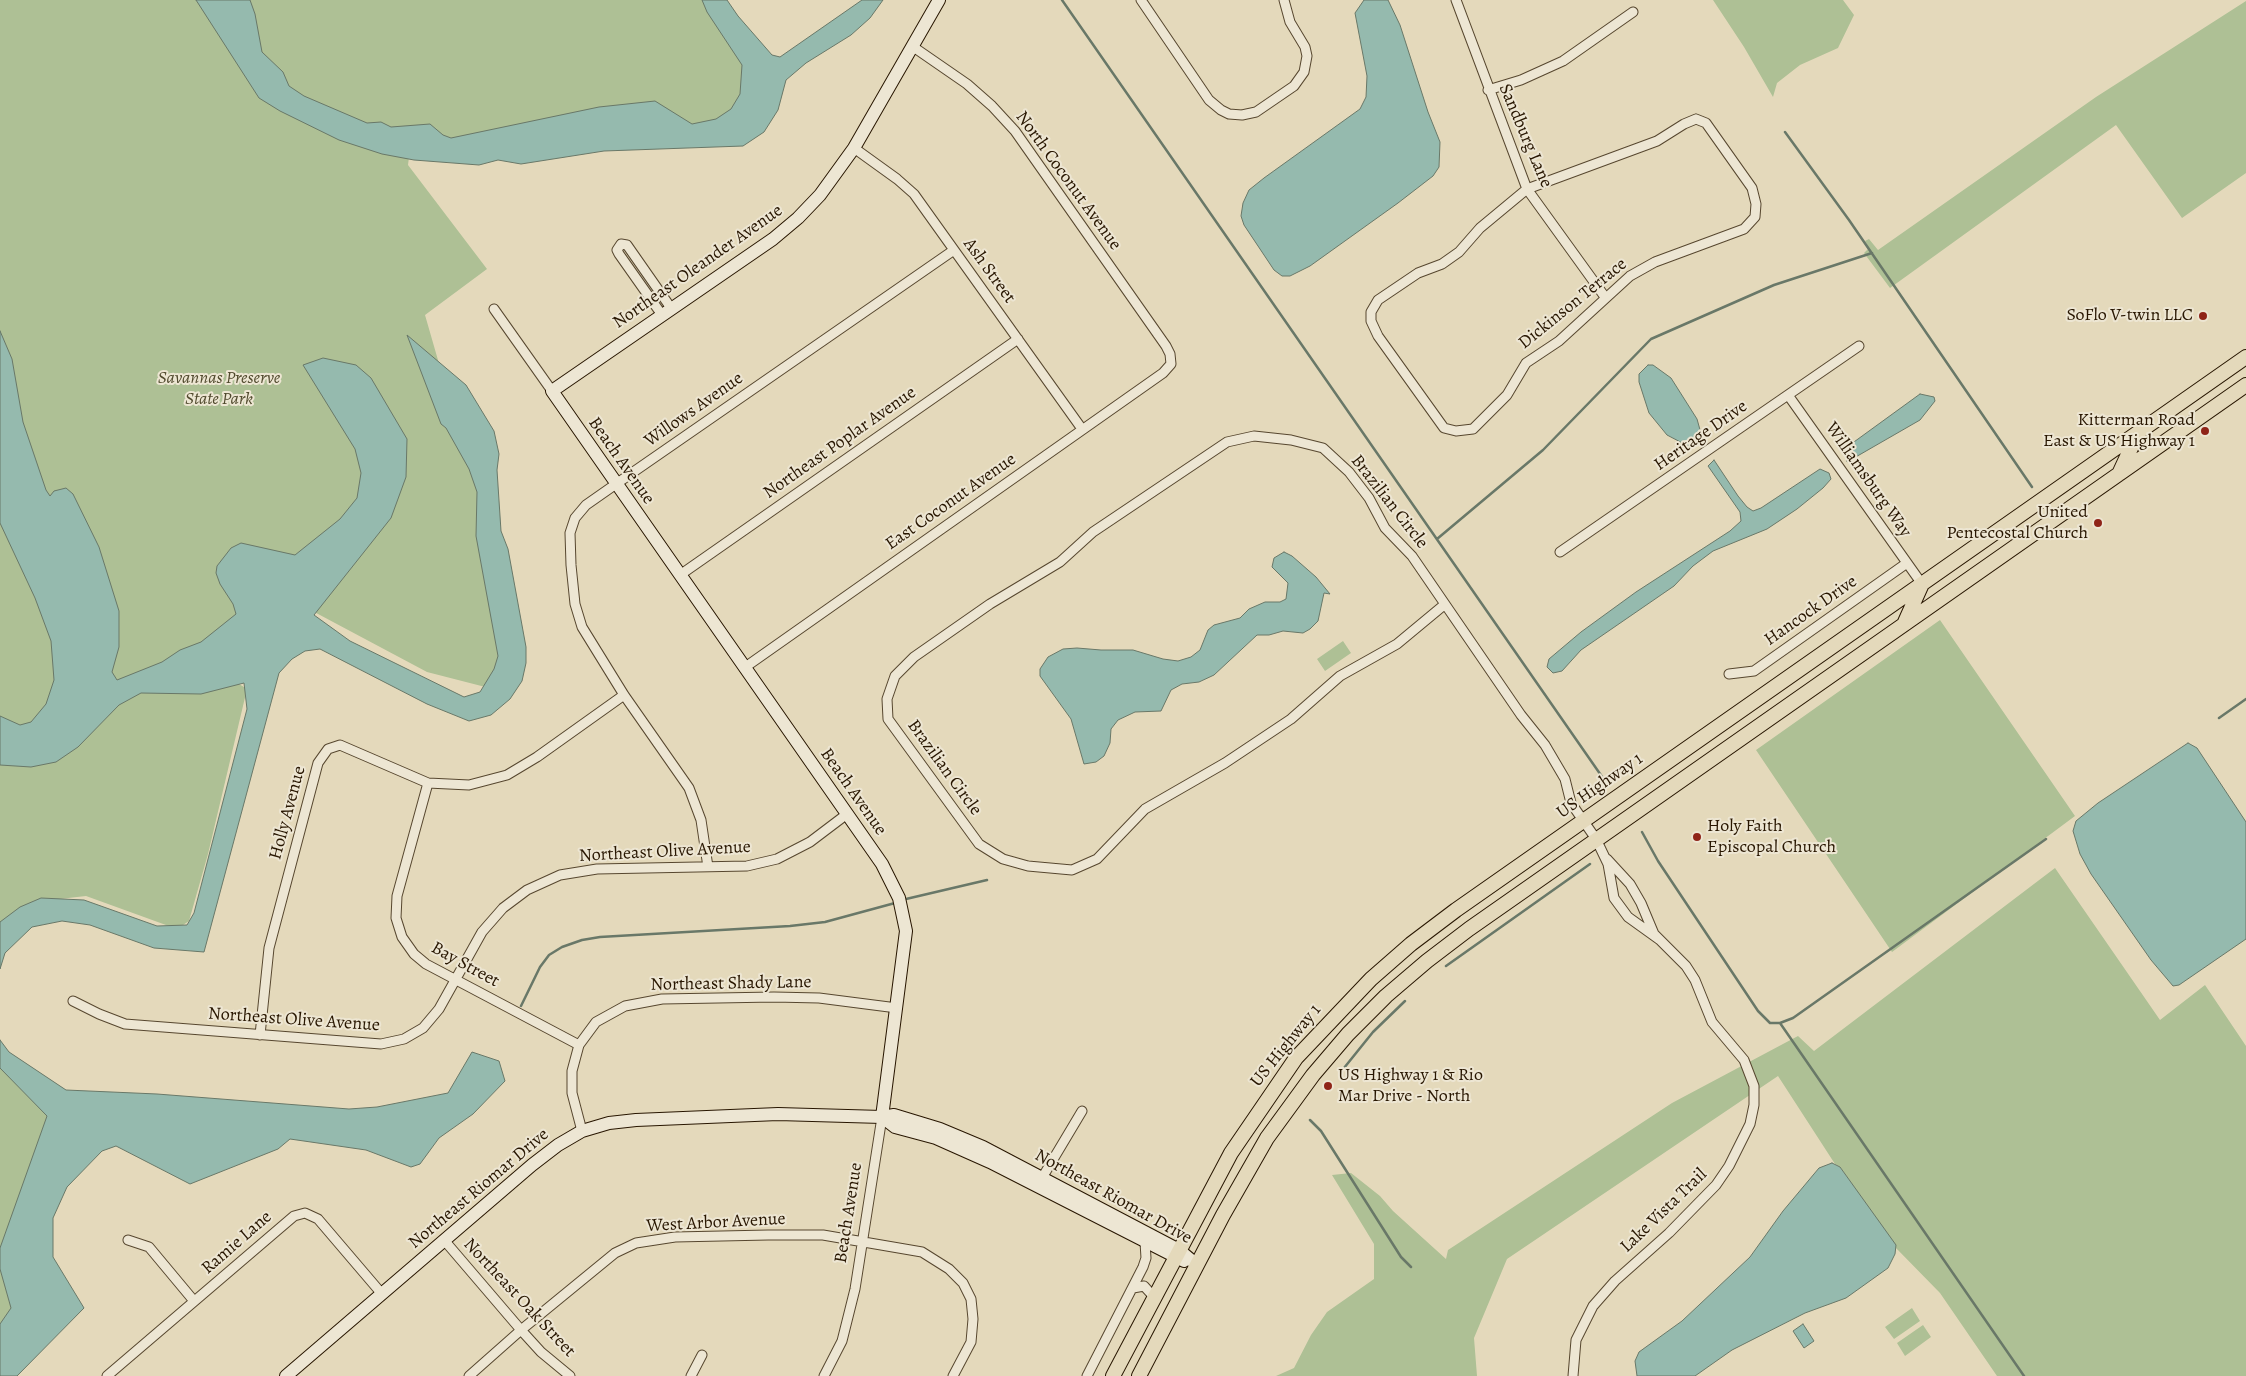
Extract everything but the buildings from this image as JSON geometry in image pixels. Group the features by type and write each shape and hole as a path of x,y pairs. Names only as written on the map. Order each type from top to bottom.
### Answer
{"main road":[{"name":"US Highway 1","path":"1113,1376 1231,1153 1261,1106 1296,1058 1371,978 1412,944 1584,821 2246,357"},
{"path":"1139,1376 1196,1265 1267,1138 1313,1075 1348,1034 1386,996 1427,961 1596,839 2246,385"},
{"path":"2119,474 2139,432"},
{"path":"1904,624 1922,584"}],"street":[{"name":"Northeast Oleander Avenue","path":"552,391 773,239 798,218 820,195 854,148 939,0"},
{"path":"1140,0 1209,100 1221,110 1235,115 1256,112 1294,86 1304,72 1307,56 1305,47 1290,22 1284,0"},
{"name":"Sandburg Lane","path":"1456,0 1488,90 1527,189 1605,297"},
{"path":"1488,90 1521,80 1563,61 1633,12"},
{"name":"North Coconut Avenue","path":"912,46 967,84 992,106 1015,131 1166,346 1172,360"},
{"name":"Dickinson Terrace","path":"1696,119 1706,123 1752,188 1756,204 1755,217 1744,229 1654,262 1630,276 1605,297 1559,341 1526,363 1507,395 1473,429 1456,431 1444,428 1378,336 1370,321 1371,312 1378,300 1397,285 1418,273 1442,264 1459,252 1480,228 1527,189 1656,141 1696,119"},
{"name":"Ash Street","path":"854,148 897,179 914,194 1082,429"},
{"path":"620,244 627,245 666,311 619,254 617,250 620,244"},
{"name":"Willows Avenue","path":"708,867 701,820 689,788 624,695 582,627 576,604 571,565 570,533 575,518 586,505 954,250"},
{"name":"Beach Avenue","path":"494,309 882,864 903,909 906,931 897,1008 855,1289 842,1341 824,1376"},
{"name":"Northeast Poplar Avenue","path":"680,575 1018,339"},
{"name":"Heritage Drive","path":"1560,552 1859,346"},
{"name":"East Coconut Avenue","path":"744,668 1082,429 1163,374 1169,368 1172,360"},
{"name":"Williamsburg Way","path":"1788,395 1922,584"},
{"name":"Brazilian Circle","path":"1444,605 1397,644 1340,676 1291,719 1225,763 1145,809 1097,859 1072,870 1020,864 1003,859 979,844 888,719 888,699 895,676 914,657 990,604 1060,562 1093,532 1227,442 1254,436 1291,440 1323,448 1349,472 1369,498 1385,528 1412,556 1444,605 1544,745 1565,779 1571,803 1584,821"},
{"name":"Hancock Drive","path":"1729,674 1754,671 1907,563"},
{"name":"Holly Avenue","path":"260,1036 269,948 318,763 328,749 340,745 428,783 469,785 507,775 537,757 624,695"},
{"name":"Bay Street","path":"428,783 398,896 396,918 402,937 414,954 426,964 579,1045"},
{"name":"Northeast Olive Avenue","path":"73,1001 125,1024 381,1044 404,1038 422,1028 439,1009 482,932 503,908 527,890 560,875 597,869 747,866 777,859 810,842 847,814"},
{"name":"Lake Vista Trail","path":"1584,821 1596,839 1608,864 1614,898 1620,908 1648,934 1660,940"},
{"name":"Lake Vista Trail","path":"1573,1376 1576,1340 1593,1306 1614,1281 1669,1233 1716,1185 1736,1154 1750,1124 1753,1112 1754,1086 1747,1066 1712,1022 1695,980 1686,966 1660,940 1648,924 1641,903 1630,884 1603,855"},
{"name":"Northeast Shady Lane","path":"582,1132 572,1093 572,1071 579,1045 596,1022 625,1006 662,999 819,998 897,1008"},
{"path":"1040,1182 1082,1110"},
{"name":"Northeast Riomar Drive","path":"286,1376 532,1164 558,1145 582,1132 609,1123 675,1116 778,1114 882,1117 894,1115 940,1130 982,1147 1145,1242 1177,1254"},
{"name":"Northeast Riomar Drive","path":"1040,1182 1196,1265"},
{"name":"Ramie Lane","path":"107,1376 294,1216 305,1213 318,1219 382,1294"},
{"name":"West Arbor Avenue","path":"469,1376 521,1330 615,1253 636,1243 675,1237 822,1235 922,1252 949,1269 963,1283 971,1299 973,1319 971,1342 953,1376"},
{"path":"128,1240 149,1247 194,1301"},
{"name":"Northeast Oak Street","path":"444,1240 541,1352 570,1376"},
{"path":"1087,1376 1133,1288 1146,1258 1145,1242"},
{"path":"1133,1288 1144,1286 1154,1297"},
{"path":"691,1376 702,1355"}],"green space":[{"name":"Savannas Preserve State Park","path":"0,0 716,0 756,69 736,126 411,141 408,165 487,269 425,315 442,374 516,595 497,690 427,672 288,598 228,677 247,689 208,854 189,921 177,929 86,896 33,902 0,926"},
{"path":"1713,0 1843,0 1854,15 1838,48 1800,65 1777,83 1773,97 1744,47"},
{"path":"2246,1 2246,173 2182,218 2116,125 1890,288 1864,253 1869,248 1865,241 1869,239 1878,250 2096,97"},
{"path":"1940,620 2075,816 1892,952 1756,750"},
{"path":"1343,641 1351,653 1325,671 1317,659"},
{"path":"2055,868 2160,1020 2205,985 2246,1046 2246,1376 1997,1376 1940,1293 1895,1247 1840,1167 1835,1164 1778,1076 1507,1259 1474,1338 1477,1376 1276,1376 1294,1368 1311,1335 1327,1312 1374,1279 1374,1244 1332,1175 1351,1173 1380,1196 1393,1211 1446,1259 1448,1250 1672,1103 1798,1036 1814,1051"},
{"path":"0,1064 51,1116 19,1304 0,1338"},
{"path":"1912,1308 1920,1321 1894,1339 1885,1327"},
{"path":"1923,1325 1931,1337 1905,1356 1897,1343"}],"water":[{"path":"196,0 250,0 255,14 262,52 283,72 289,86 304,96 367,123 381,122 391,127 430,124 443,135 451,138 599,107 655,101 692,124 716,119 731,109 740,94 742,65 707,12 702,0 727,0 738,16 772,55 780,57 862,0 883,0 870,18 851,35 806,63 786,80 778,110 764,132 743,146 604,151 521,164 498,160 479,165 414,160 382,154 339,140 280,111 259,98"},
{"path":"1364,0 1388,0 1400,25 1428,112 1440,142 1439,167 1433,176 1398,203 1310,266 1290,276 1282,276 1274,270 1244,225 1241,216 1243,203 1249,190 1360,109 1366,97 1367,76 1355,13"},
{"path":"0,331 12,359 23,422 46,490 50,496 54,491 66,488 73,494 99,547 119,611 119,647 112,672 117,680 162,662 180,650 201,642 236,614 233,604 220,584 216,573 217,566 231,548 241,543 295,555 340,519 357,498 361,473 355,449 303,365 323,358 356,365 371,378 407,439 406,477 391,518 314,615 350,641 464,697 480,692 494,669 498,656 476,536 477,492 469,469 446,428 441,424 407,335 466,385 494,431 499,454 497,470 501,531 508,549 526,647 526,663 522,681 510,699 491,715 469,721 427,704 320,649 305,651 292,659 279,673 204,952 154,948 90,925 62,921 32,927 5,953 0,969 0,922 20,907 41,898 84,900 157,926 187,925 194,913 247,709 244,683 201,694 141,693 119,705 78,747 56,762 31,767 0,765 0,716 20,725 31,722 46,704 54,680 51,641 35,598 0,523"},
{"path":"1648,365 1653,365 1671,378 1697,419 1702,437 1699,444 1688,446 1667,435 1649,413 1639,382 1639,374"},
{"path":"1920,394 1934,397 1935,401 1920,420 1847,462 1847,447"},
{"path":"1714,460 1738,496 1753,511 1761,508 1820,469 1829,473 1831,479 1797,509 1767,529 1713,551 1693,566 1674,586 1581,650 1562,671 1553,673 1547,667 1549,659 1581,632 1636,592 1730,531 1741,521 1740,512 1708,466"},
{"path":"1284,552 1292,556 1316,577 1330,594 1324,593 1318,621 1303,633 1283,631 1269,635 1257,635 1214,675 1199,682 1182,684 1171,690 1161,711 1135,712 1118,720 1111,729 1110,743 1104,756 1096,762 1084,764 1071,719 1040,676 1040,669 1048,657 1063,649 1077,648 1133,650 1163,659 1178,661 1191,657 1200,650 1208,630 1214,625 1240,618 1249,609 1265,602 1280,602 1286,599 1288,583 1272,567 1274,558"},
{"path":"2188,743 2197,748 2246,822 2246,939 2179,985 2173,986 2151,960 2091,874 2080,854 2073,831 2076,821 2098,803"},
{"path":"0,1040 9,1052 66,1090 157,1094 349,1109 377,1107 448,1093 472,1052 499,1061 505,1081 473,1114 439,1138 420,1164 411,1167 366,1150 290,1139 278,1149 190,1184 116,1146 102,1151 67,1187 53,1218 53,1257 84,1308 17,1376 0,1376 0,1324 11,1308 0,1269 0,1248 47,1116 0,1068"},
{"path":"1832,1163 1840,1167 1896,1245 1895,1254 1888,1268 1846,1298 1805,1313 1732,1350 1695,1376 1637,1376 1635,1361 1639,1352 1682,1321 1750,1257 1783,1211 1819,1168"},
{"path":"1803,1324 1814,1341 1804,1348 1793,1331"}],"waterway":[{"path":"1062,0 1605,781"},
{"path":"1785,132 1849,220 2032,487"},
{"path":"1437,539 1543,450 1651,339 1774,285 1872,253"},
{"path":"2219,718 2246,699"},
{"path":"1642,832 1658,861 1758,1011 1770,1023 1780,1023 1793,1018 2046,839"},
{"path":"1446,966 1590,864"},
{"path":"906,899 987,880"},
{"path":"521,1006 540,967 549,955 562,947 582,940 600,937 790,926 825,922 895,903"},
{"path":"1344,1068 1373,1032 1405,1001"},
{"path":"1780,1023 2024,1376"},
{"path":"1310,1120 1321,1131 1401,1257 1411,1267"}],"place":[{"name":"SoFlo V-twin LLC","path":"2203,316"},
{"name":"Kitterman Road East & US Highway 1","path":"2205,431"},
{"name":"United Pentecostal Church","path":"2098,523"},
{"name":"Holy Faith Episcopal Church","path":"1697,837"},
{"name":"US Highway 1 & Rio Mar Drive - North","path":"1328,1086"}]}
